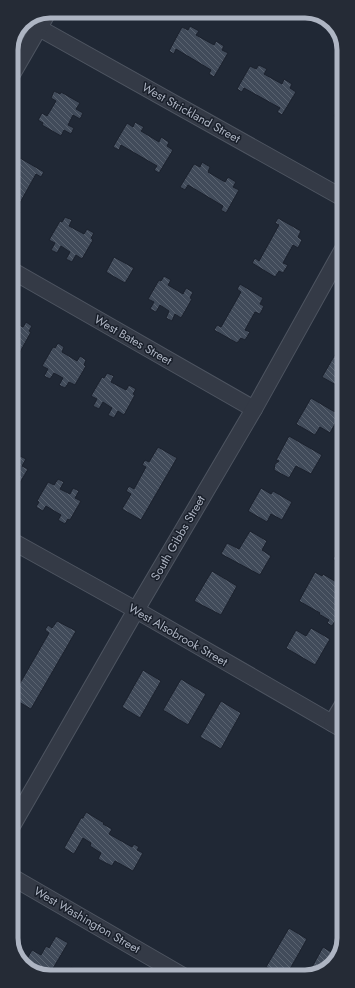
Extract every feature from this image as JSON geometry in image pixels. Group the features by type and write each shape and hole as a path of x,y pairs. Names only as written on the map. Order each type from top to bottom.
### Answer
{"street":[{"path":"18,64 44,19"},
{"name":"West Strickland Street","path":"39,28 337,195"},
{"name":"South Gibbs Street","path":"18,816 136,610 254,410 337,260"},
{"name":"West Bates Street","path":"18,274 254,410"},
{"name":"West Alsobrook Street","path":"18,544 136,610 337,726"},
{"name":"West Washington Street","path":"18,880 173,970"}],"building":[{"path":"190,26 199,31 196,35 214,45 216,41 224,46 222,50 228,53 214,77 209,74 211,70 176,49 174,54 169,51 182,27 188,30"},
{"path":"259,65 267,69 264,74 282,84 284,79 292,84 290,88 296,92 282,115 277,112 280,108 244,88 242,92 237,89 250,66 256,69"},
{"path":"54,91 60,94 61,92 80,103 76,109 83,113 80,119 73,115 68,125 74,128 71,134 64,130 61,136 42,125 43,123 38,120 42,113 47,116 56,101 51,98"},
{"path":"337,111 337,118 334,116"},
{"path":"135,122 144,127 141,131 159,142 161,137 169,142 167,146 173,150 159,173 154,170 157,166 121,145 119,150 113,147 127,123 133,127"},
{"path":"20,158 44,172 41,177 36,174 18,206 18,162"},
{"path":"202,162 210,167 208,172 225,182 228,177 236,182 233,187 239,190 226,213 221,210 223,206 188,185 185,190 180,187 194,164 200,167"},
{"path":"65,217 72,220 69,226 84,234 87,229 94,233 91,238 93,240 82,259 76,255 72,262 66,259 70,252 61,246 57,253 51,250 55,243 49,240 60,221 62,222"},
{"path":"278,218 301,231 298,237 302,240 298,248 293,245 283,263 288,265 283,273 279,271 275,277 252,263 255,258 259,261 279,225 275,223"},
{"path":"114,257 134,268 125,283 106,272"},
{"path":"164,276 171,280 168,285 183,294 186,288 193,292 190,298 192,299 181,318 175,314 172,321 166,318 169,311 160,305 156,312 150,309 154,302 148,299 159,280 161,281"},
{"path":"240,284 263,298 260,304 264,306 260,314 255,312 245,330 250,332 245,340 241,338 237,343 214,330 217,325 221,327 241,292 237,289"},
{"path":"26,322 32,326 29,331 31,332 20,352 18,351 18,324 23,327"},
{"path":"58,343 64,347 62,352 77,361 80,356 86,360 84,365 86,366 75,385 69,382 65,388 59,385 63,378 54,373 50,379 44,376 48,369 42,366 53,347 55,348"},
{"path":"336,353 337,354 337,386 322,377"},
{"path":"107,373 114,376 111,382 126,390 129,385 136,389 133,394 135,395 124,415 118,411 114,418 108,415 112,408 103,402 99,409 93,406 97,399 91,396 102,377 104,378"},
{"path":"311,398 337,413 337,420 330,433 320,427 315,435 296,424"},
{"path":"289,436 322,455 311,474 296,466 289,478 274,470 275,464 279,461 276,460"},
{"path":"158,447 177,458 141,520 122,509 131,494 126,491 129,486 134,489 146,467 142,465 145,460 149,462"},
{"path":"20,456 26,459 22,466 28,469 18,486 18,460"},
{"path":"58,479 64,482 60,489 70,494 73,488 79,491 75,498 81,501 70,520 68,519 65,524 58,520 61,515 46,506 43,511 36,507 39,502 37,501 48,482 54,485"},
{"path":"261,488 271,494 273,491 292,502 282,520 271,514 267,522 248,511"},
{"path":"250,531 267,541 262,550 271,556 260,575 221,554 227,543 239,549"},
{"path":"337,552 337,562 333,559"},
{"path":"212,571 237,586 221,615 194,601"},
{"path":"315,572 322,576 323,574 337,582 337,618 332,626 327,623 329,620 319,614 320,613 299,601"},
{"path":"57,621 76,631 31,709 18,701 18,684 49,633 45,630 48,625 52,628"},
{"path":"311,628 330,639 315,665 286,648 296,630 306,636"},
{"path":"143,670 161,681 140,718 122,707"},
{"path":"181,679 206,694 188,725 163,710"},
{"path":"221,701 241,713 221,749 200,737"},
{"path":"86,812 112,829 109,834 132,847 134,844 139,847 137,850 143,853 133,871 115,861 112,866 98,859 101,853 90,846 91,843 83,838 74,854 64,848"},
{"path":"289,928 307,939 289,970 272,970 266,967"},
{"path":"56,936 68,943 52,970 38,968 27,960 32,950 41,955 46,946 49,948"},
{"path":"323,947 333,953 323,965 311,969"},
{"path":"71,967 76,970 69,970"}]}
